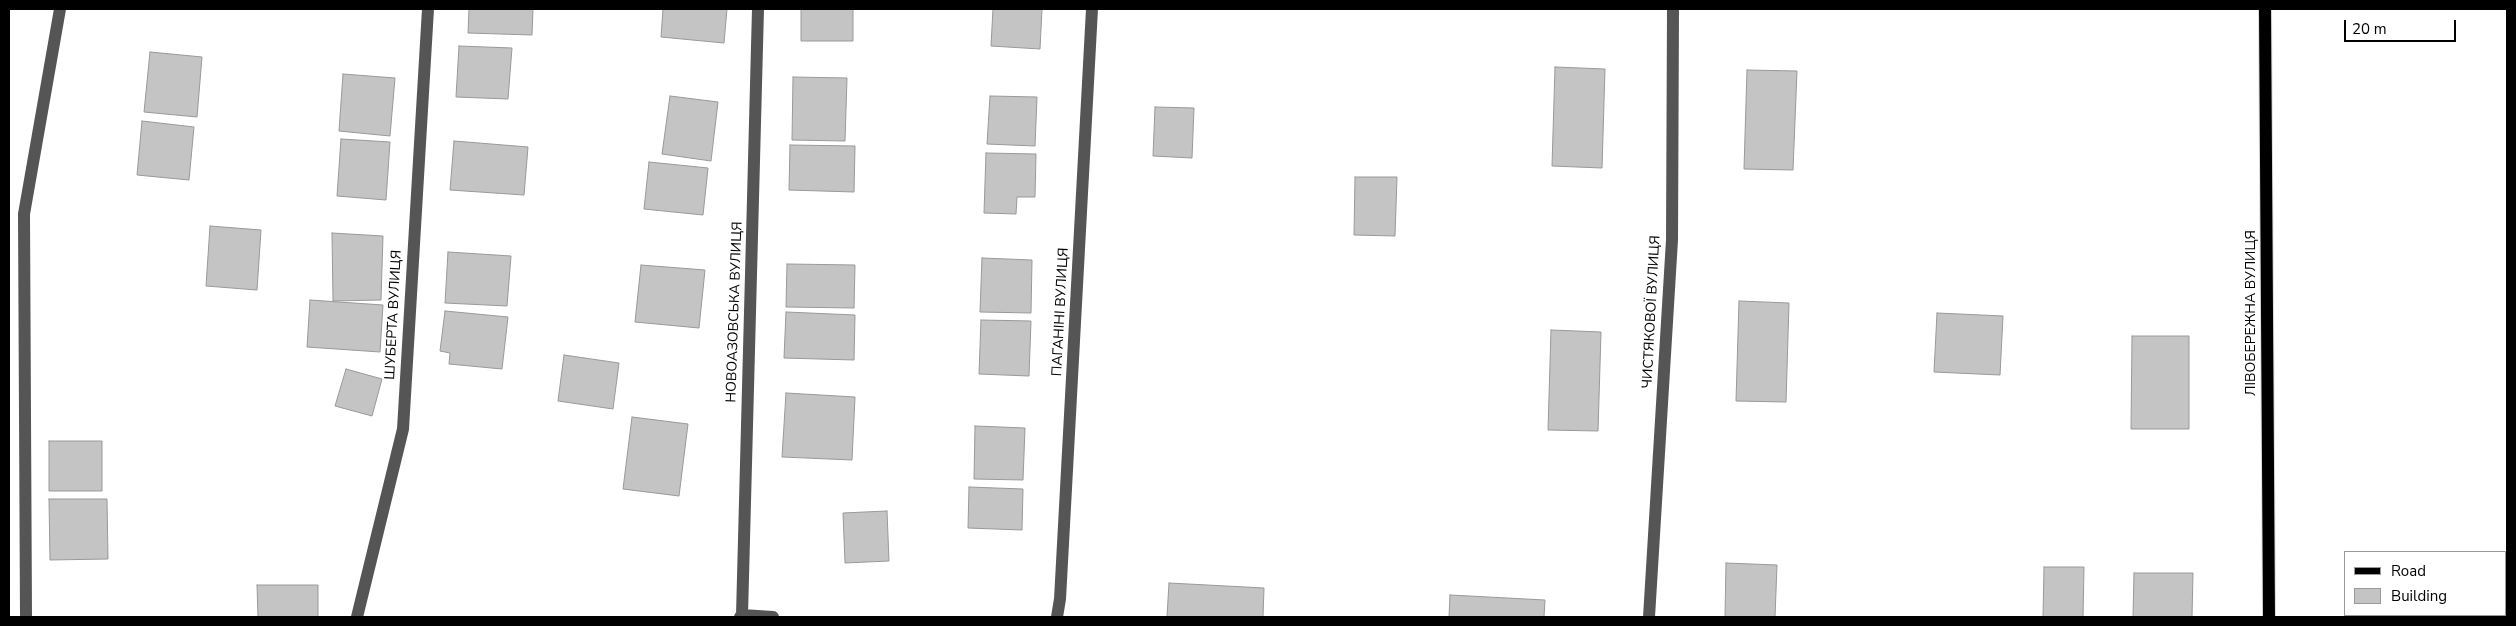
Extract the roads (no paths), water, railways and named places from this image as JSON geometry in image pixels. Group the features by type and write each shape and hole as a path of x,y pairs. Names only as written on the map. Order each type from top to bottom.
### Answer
{"main road":[{"name":"ЛІВОБЕРЕЖНА ВУЛИЦЯ","path":"2265,9 2269,617"}],"street":[{"path":"26,617 24,214 60,9"},
{"name":"ШУБЕРТА ВУЛИЦЯ","path":"357,617 403,429 428,9"},
{"name":"НОВОАЗОВСЬКА ВУЛИЦЯ","path":"741,616 758,9"},
{"name":"ПАГАНІНІ ВУЛИЦЯ","path":"1057,617 1092,9"},
{"name":"ЧИСТЯКОВОЇ ВУЛИЦЯ","path":"1649,617 1672,240 1674,9"},
{"path":"741,616 773,617"}]}
